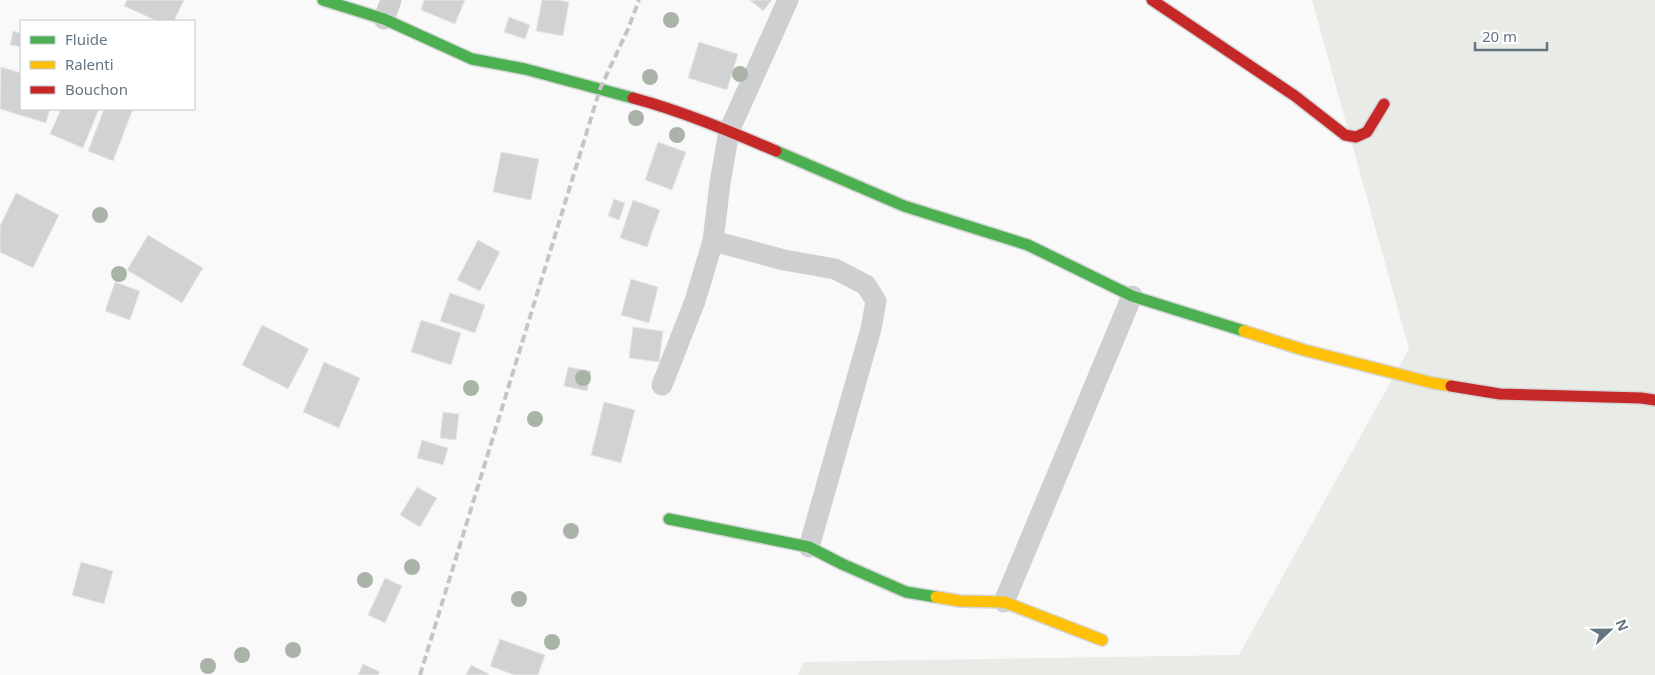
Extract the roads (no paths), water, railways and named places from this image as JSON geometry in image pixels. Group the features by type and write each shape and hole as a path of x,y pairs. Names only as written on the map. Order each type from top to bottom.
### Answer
{"street":[{"path":"323,0 387,9 472,59 525,69 663,106 729,131 904,206 1028,245 1132,296 1304,350 1433,383 1500,394 1655,400"},
{"path":"662,385 695,300 714,241 720,183 729,131 788,0"},
{"path":"1152,0 1295,96 1346,135 1356,138 1367,132 1384,104"},
{"path":"714,241 784,260 835,269 866,285 876,301 871,329 809,547"},
{"path":"1004,602 1132,296"},
{"path":"668,519 809,547 842,564 906,592 960,601 1004,602 1102,640"}],"railway":[{"path":"420,675 600,89 628,29 639,0"}]}
